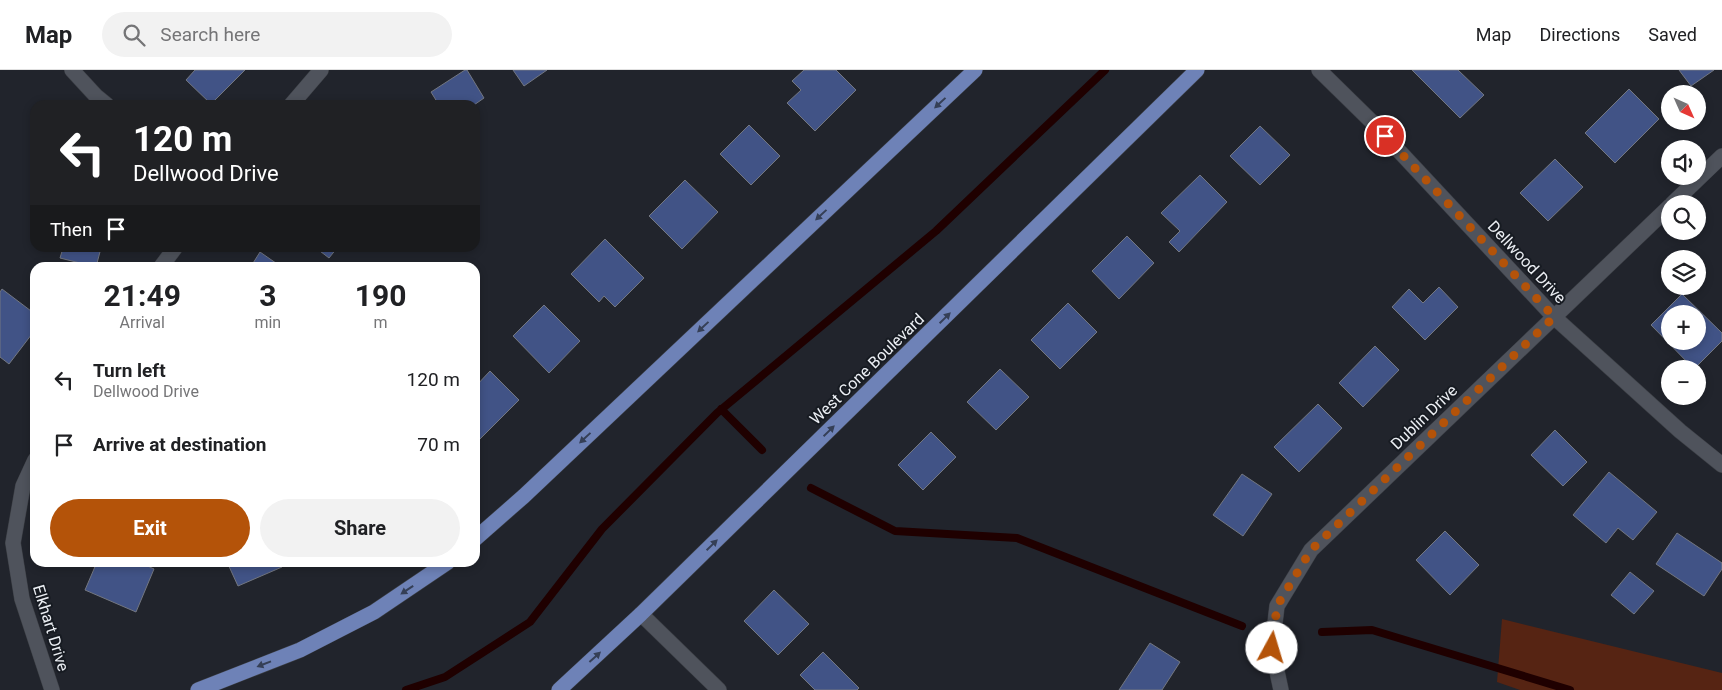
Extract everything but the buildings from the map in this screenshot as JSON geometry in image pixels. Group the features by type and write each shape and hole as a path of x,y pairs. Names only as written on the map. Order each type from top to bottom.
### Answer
{"main road":[{"path":"480,535 524,496 975,70"},
{"name":"West Cone Boulevard","path":"559,690 641,614 1197,70"},
{"path":"198,690 300,650 374,612 441,567"}],"street":[{"path":"72,70 101,100"},
{"path":"295,100 321,70"},
{"name":"Dellwood Drive","path":"1319,70 1372,122 1554,317 1680,432 1722,465"},
{"name":"Dublin Drive","path":"1681,195 1722,156"},
{"name":"Dublin Drive","path":"1281,690 1272,648 1277,606 1311,550 1661,215"},
{"name":"Elkhart Drive","path":"30,471 23,486 13,542 22,599 52,690"},
{"path":"641,614 719,690"}],"shaded area":[{"path":"1502,619 1722,673 1722,690 1520,690 1497,682"}],"waterway":[{"path":"406,690 445,677 530,622 602,529 717,413 936,231 1105,70"},
{"path":"721,409 762,450"},
{"path":"811,488 895,531 1017,538 1242,626"},
{"path":"1322,632 1372,630 1570,690"}],"route":[{"path":"1272,648 1277,606 1311,550 1554,317 1385,136"}]}
